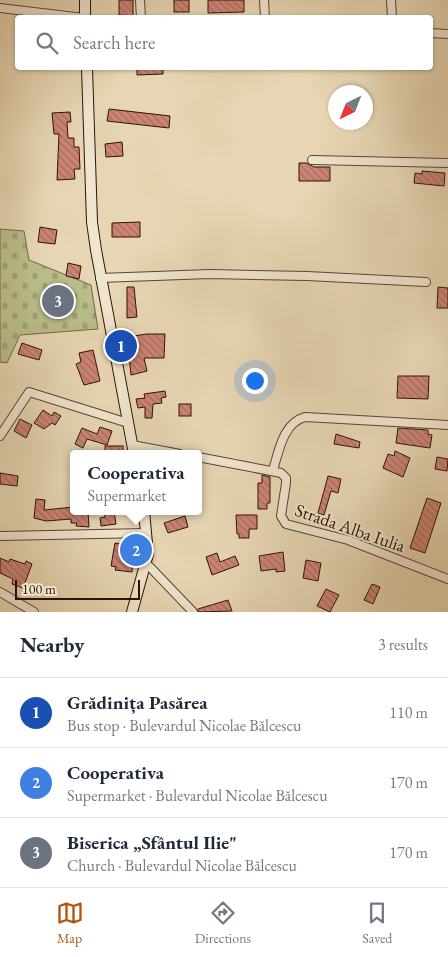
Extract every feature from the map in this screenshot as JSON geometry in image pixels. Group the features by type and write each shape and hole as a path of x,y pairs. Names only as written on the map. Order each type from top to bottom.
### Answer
{"main road":[{"path":"84,15 85,0"},
{"path":"86,70 92,222 100,278 133,449"},
{"path":"132,612 147,564 148,533 145,515"}],"street":[{"path":"140,0 140,15"},
{"path":"264,0 265,15"},
{"path":"391,0 392,15"},
{"path":"0,8 59,15"},
{"path":"433,33 448,34"},
{"path":"312,160 448,163"},
{"path":"100,278 210,274 307,276 426,282"},
{"path":"0,436 29,392 128,423"},
{"path":"202,458 273,470 287,430 294,423 305,417 448,425"},
{"name":"Strada Alba Iulia","path":"273,470 282,473 286,478 281,516 286,524 348,540 448,579"},
{"path":"0,536 148,533"},
{"path":"147,564 193,612"},
{"path":"0,592 34,612"}],"green space":[{"path":"0,229 24,231 29,260 91,285 98,329 20,335 7,363 0,362"}],"building":[{"path":"119,0 133,0 133,15 119,15"},
{"path":"174,0 189,0 189,12 174,12"},
{"path":"208,0 244,0 244,12 208,13"},
{"path":"137,70 163,70 163,74 137,75"},
{"path":"109,109 170,116 169,128 107,121"},
{"path":"70,112 71,122 67,122 68,138 74,138 74,147 79,147 80,169 74,169 75,179 57,180 59,134 54,134 52,113"},
{"path":"122,142 123,156 106,157 105,144"},
{"path":"299,163 307,163 314,167 330,167 330,181 299,181"},
{"path":"422,171 445,173 444,186 414,183 415,173 422,174"},
{"path":"140,222 140,237 112,237 112,223"},
{"path":"40,227 57,230 55,244 38,242"},
{"path":"68,263 81,266 79,279 66,276"},
{"path":"127,287 134,287 137,317 127,318"},
{"path":"438,287 448,288 448,308 437,308"},
{"path":"54,291 70,300 65,311 47,306 45,295"},
{"path":"165,334 164,358 144,358 147,371 131,375 127,337"},
{"path":"22,343 42,350 39,360 18,354"},
{"path":"93,350 100,381 84,385 76,364 81,362 79,353"},
{"path":"398,376 429,376 428,399 397,398"},
{"path":"165,391 166,397 161,398 162,403 153,404 152,418 145,418 145,407 138,408 136,399 145,398 144,394"},
{"path":"179,404 191,404 191,416 179,416"},
{"path":"43,410 52,416 54,412 61,416 55,425 52,423 44,429 34,423"},
{"path":"20,419 32,425 26,438 14,431"},
{"path":"100,427 112,431 107,445 87,439 83,448 75,444 82,428 97,434"},
{"path":"398,428 428,430 428,434 432,435 430,448 396,443"},
{"path":"336,434 360,442 359,448 334,444"},
{"path":"105,446 123,446 123,450 105,450"},
{"path":"395,451 410,458 403,477 383,468 388,454 394,456"},
{"path":"437,457 448,459 447,471 435,469"},
{"path":"0,473 18,476 17,486 0,484"},
{"path":"262,475 270,477 270,503 267,503 267,509 258,509 258,483 262,483"},
{"path":"328,476 341,479 338,493 331,491 324,515 318,513"},
{"path":"427,498 441,503 425,553 410,548"},
{"path":"36,499 45,500 44,510 70,507 70,515 88,515 89,527 76,526 77,523 71,523 71,519 46,521 34,518"},
{"path":"105,515 115,515 116,524 101,526 100,518 105,517"},
{"path":"236,515 257,515 257,529 249,529 249,538 239,538"},
{"path":"185,516 188,527 168,533 164,523"},
{"path":"115,543 122,544 120,558 133,560 132,572 115,570 116,567 111,566"},
{"path":"283,552 285,571 276,572 276,569 261,571 259,556"},
{"path":"217,553 220,562 235,556 239,565 212,575 206,557"},
{"path":"0,558 9,562 10,559 25,564 26,561 32,564 23,588 12,584 13,579 0,573"},
{"path":"306,560 321,563 318,581 303,578"},
{"path":"372,584 380,587 373,604 364,600"},
{"path":"326,589 339,595 330,612 317,606"},
{"path":"228,600 232,611 198,612 198,609"}],"place":[{"name":"Biserica „Sfântul Ilie\"","path":"58,301"},
{"name":"Grădinița Pasărea","path":"121,346"},
{"name":"Cooperativa","path":"136,550"}]}
